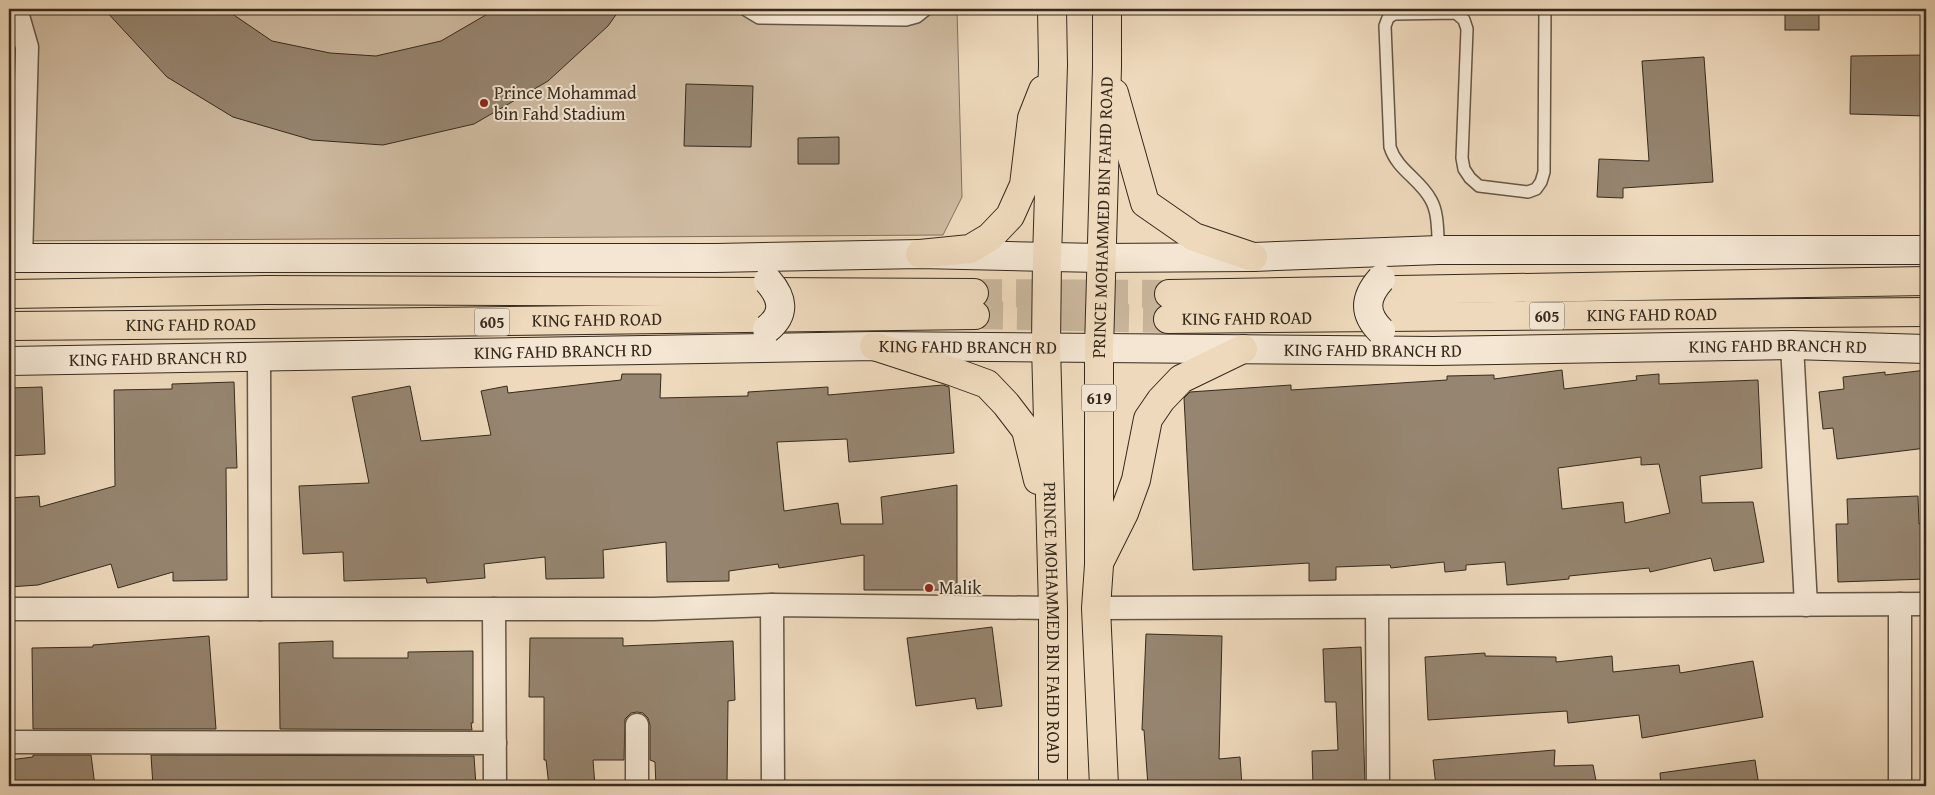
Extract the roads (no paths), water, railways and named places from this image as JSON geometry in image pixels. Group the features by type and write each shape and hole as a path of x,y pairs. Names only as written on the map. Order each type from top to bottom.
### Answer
{"highway":[{"name":"PRINCE MOHAMMED BIN FAHD ROAD","path":"1052,9 1053,65 1046,346 1053,608 1053,786"},
{"name":"PRINCE MOHAMMED BIN FAHD ROAD","path":"1104,786 1096,608 1098,565 1100,258 1107,67 1107,9"},
{"path":"920,254 970,249 990,236 1010,216 1024,185 1032,118 1053,65"},
{"path":"1107,67 1145,203 1194,237 1253,257"},
{"name":"KING FAHD ROAD","path":"1926,281 1169,307 1926,312"},
{"name":"KING FAHD ROAD","path":"9,294 266,290 974,304 256,324 9,326"},
{"path":"874,346 987,384 1006,404 1026,430 1036,465 1052,565"},
{"path":"1098,565 1124,513 1136,480 1148,419 1161,400 1180,379 1243,349"}],"main road":[{"path":"15,258 716,258 920,254 1100,258 1253,257 1439,250 1926,250"},
{"path":"1434,351 1381,331 1372,322 1368,309 1369,295 1380,278 1439,250"},
{"path":"714,348 767,329 776,322 780,312 779,298 775,289 768,281 757,274 716,258"},
{"name":"KING FAHD BRANCH RD","path":"9,361 874,346 1046,346 1434,351 1792,345 1926,349"}],"street":[{"path":"15,258 27,47 16,9"},
{"path":"1792,345 1806,605"},
{"path":"259,358 260,609"},
{"path":"1900,604 1900,786"},
{"path":"1096,608 1926,604"},
{"path":"9,609 653,609 772,605 1053,608"},
{"path":"772,605 773,786"},
{"path":"1377,607 1378,786"},
{"path":"494,609 495,786"},
{"path":"637,786 638,725"},
{"path":"9,742 495,743"}],"lane":[{"path":"744,9 758,18 906,20 917,18 927,9"},
{"path":"1439,250 1435,211 1431,200 1424,189 1393,158 1390,147 1385,26 1388,18 1394,14 1456,13 1464,20 1467,29 1462,158 1464,169 1479,186 1528,192 1536,189 1541,182 1544,172 1545,9"}],"tunnel":[{"path":"974,293 1169,294"},
{"path":"975,315 1168,319"}],"place":[{"name":"Prince Mohammad bin Fahd Stadium","path":"484,103"},
{"name":"Malik","path":"929,588"}]}
